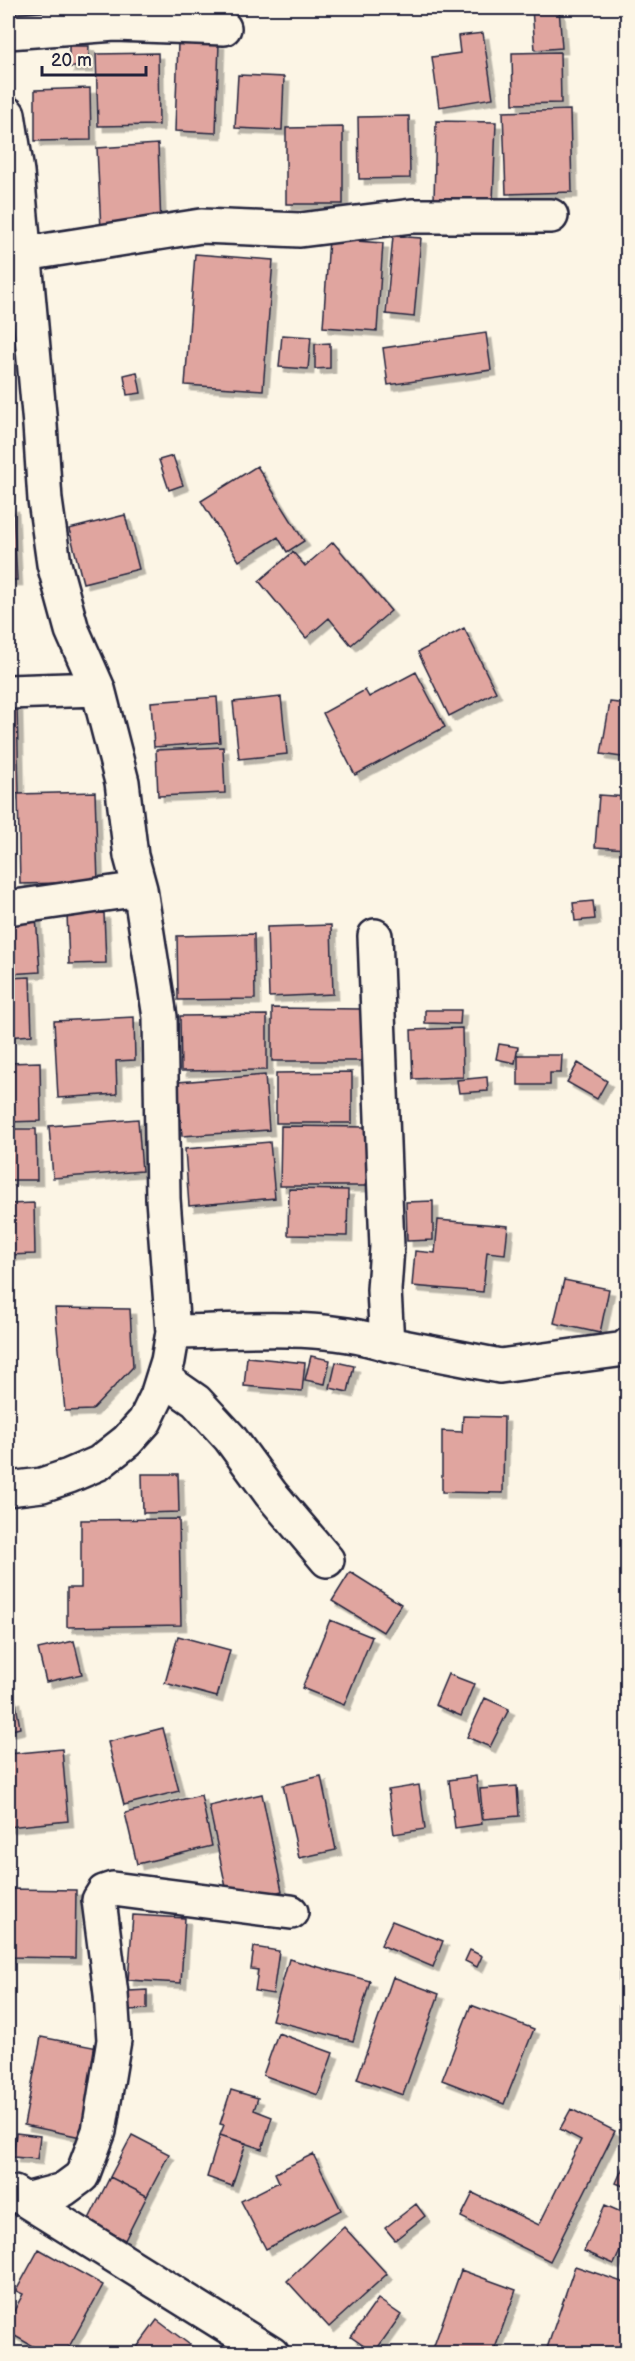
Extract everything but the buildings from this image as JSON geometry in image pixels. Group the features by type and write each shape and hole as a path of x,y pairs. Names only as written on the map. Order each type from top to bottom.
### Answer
{"street":[{"path":"8,32 115,24 224,28"},
{"path":"8,114 17,172 16,255 54,564 72,630 98,689 122,782 131,856 140,890 160,1017 163,1198 173,1332 163,1378 146,1421 127,1441 99,1463 42,1485 8,1489"},
{"path":"16,255 201,226 300,230 412,216 551,216"},
{"path":"8,692 98,689"},
{"path":"8,908 140,890"},
{"path":"375,936 387,1247 384,1290 387,1344"},
{"path":"173,1332 290,1330 336,1333 500,1366 627,1349"},
{"path":"163,1378 196,1401 230,1438 271,1494 327,1560"},
{"path":"16,2194 63,2190 82,2176 99,2132 114,2040 111,1994 99,1900 104,1892 113,1889 291,1912"},
{"path":"16,2194 272,2354"}]}
